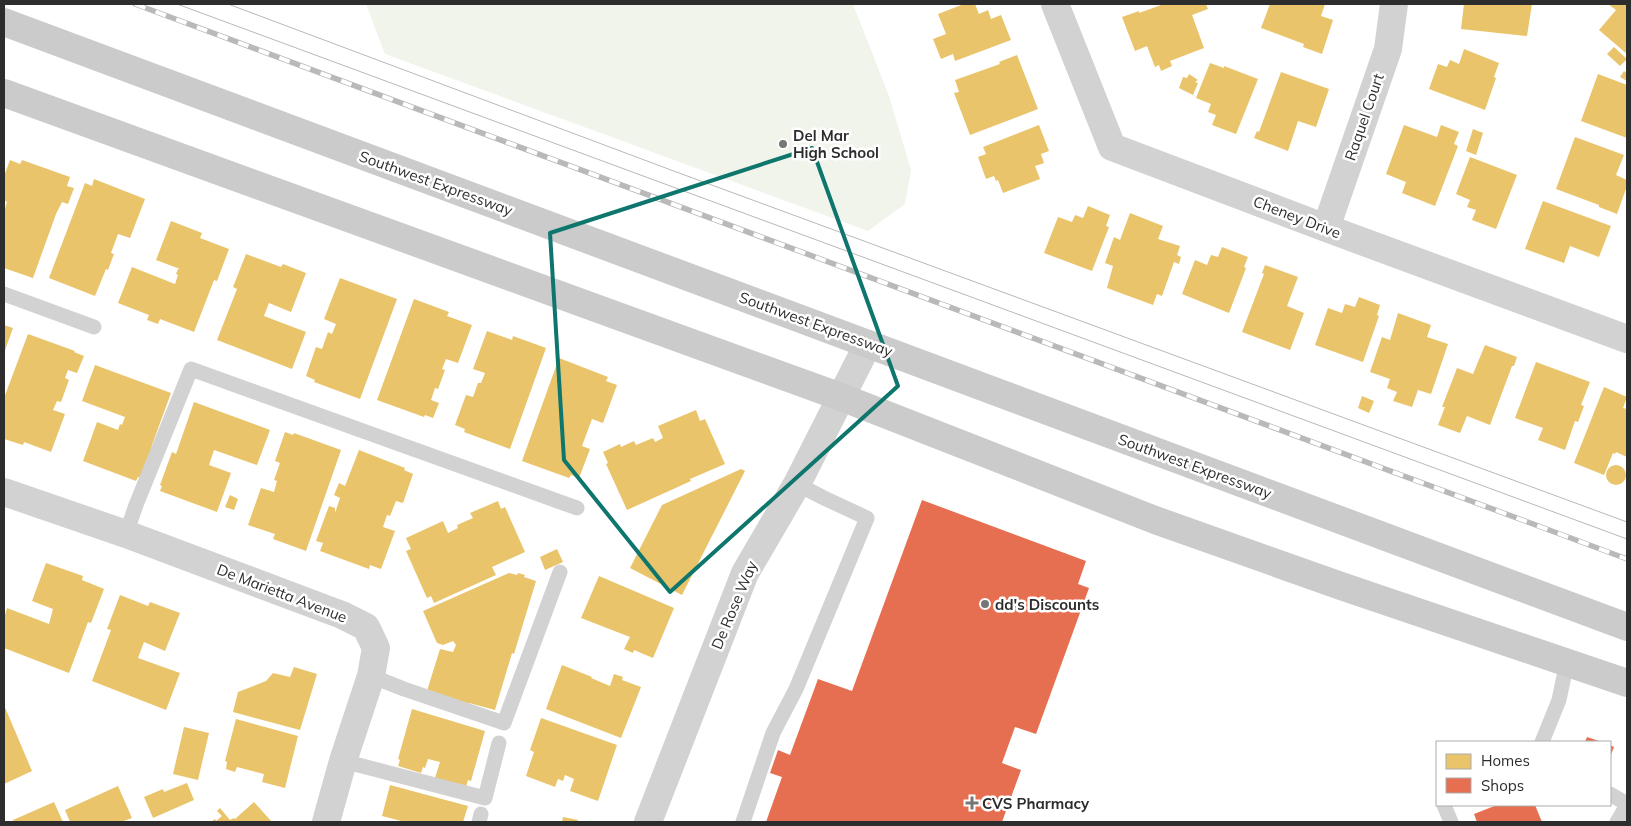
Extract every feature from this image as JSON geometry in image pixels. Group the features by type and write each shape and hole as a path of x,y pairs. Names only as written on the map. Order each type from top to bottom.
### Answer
{"main road":[{"name":"Southwest Expressway","path":"4,22 1627,628"},
{"path":"4,93 841,397 1155,520 1350,589 1627,683"}],"street":[{"name":"Cheney Drive","path":"1055,4 1112,147 1627,339"},
{"name":"Raquel Court","path":"1326,228 1388,49 1394,4"},
{"name":"De Rose Way","path":"648,822 745,573 797,484 868,344"},
{"name":"De Marietta Avenue","path":"4,492 126,534 342,615 366,627 376,648 371,676 343,761 326,822"}],"lane":[{"path":"4,294 94,327"},
{"path":"126,534 191,369 577,508"},
{"path":"743,822 773,734 796,689 867,518 797,484"},
{"path":"371,676 504,723 560,572"},
{"path":"1543,741 1559,700 1566,662"},
{"path":"343,761 485,798 499,743"},
{"path":"1611,795 1627,805 1617,822"},
{"path":"1444,806 1451,822"}],"highlighted area":[{"path":"812,148 898,386 670,592 564,460 550,233"}],"shaded area":[{"name":"Del Mar High School","path":"366,4 853,4 889,96 911,170 905,204 868,231 385,54"}],"building: Homes":[{"path":"964,4 975,4 979,14 988,10 991,19 1001,15 1011,40 955,61 953,54 941,59 933,39 946,34 938,14"},
{"path":"1164,4 1206,4 1208,9 1192,15 1204,48 1170,61 1172,66 1161,71 1159,65 1155,67 1147,46 1135,51 1122,17"},
{"path":"1270,4 1325,4 1321,16 1333,20 1322,54 1303,47 1304,44 1261,28"},
{"path":"1464,4 1532,4 1527,36 1461,29"},
{"path":"1608,4 1627,4 1627,54 1599,30 1616,10"},
{"path":"1614,47 1627,59 1620,66 1607,54"},
{"path":"1464,49 1499,63 1485,110 1429,89 1438,64 1447,67 1450,60 1459,64"},
{"path":"1017,55 1038,109 970,135 954,93 959,92 955,80 1000,64 999,62"},
{"path":"1210,63 1224,68 1224,66 1258,79 1236,134 1212,125 1216,115 1208,112 1211,104 1196,98"},
{"path":"1624,71 1627,73 1627,81 1620,77"},
{"path":"1281,72 1329,89 1316,127 1298,121 1288,151 1254,138 1257,131 1259,132"},
{"path":"1189,74 1198,80 1195,82 1198,83 1193,95 1179,88 1183,77 1187,78"},
{"path":"1598,74 1627,85 1627,138 1581,121"},
{"path":"1039,125 1049,151 1041,154 1044,163 1035,166 1040,179 1003,193 998,180 996,181 994,176 986,179 978,157 986,154 983,147"},
{"path":"1404,125 1437,137 1441,125 1459,132 1454,144 1458,146 1435,206 1402,193 1406,182 1386,174"},
{"path":"1473,129 1483,133 1476,155 1466,151"},
{"path":"1575,137 1624,155 1616,175 1627,180 1627,186 1617,214 1599,207 1599,205 1556,189"},
{"path":"1470,157 1517,175 1496,229 1472,220 1476,210 1467,207 1470,200 1456,194"},
{"path":"10,160 20,164 22,160 70,177 67,186 74,188 68,204 62,202 56,214 33,278 4,268 4,212 7,202 4,200 4,176"},
{"path":"94,179 145,199 130,238 118,234 111,253 114,254 95,296 49,278 85,183 92,186"},
{"path":"1543,201 1611,226 1599,257 1570,246 1564,263 1525,249"},
{"path":"1088,206 1110,215 1106,226 1109,227 1092,271 1044,253 1058,217 1072,222 1075,215 1083,218"},
{"path":"1130,213 1163,226 1158,239 1180,246 1177,255 1181,257 1179,264 1174,262 1162,296 1157,294 1153,305 1107,288 1113,266 1105,263 1114,237 1120,240"},
{"path":"171,221 202,233 200,238 229,249 217,281 214,280 194,332 160,319 158,324 147,320 149,315 118,303 132,267 175,284 178,275 176,274 178,269 180,269 156,260"},
{"path":"1222,247 1248,257 1244,267 1246,268 1229,313 1182,294 1195,260 1207,265 1211,255 1218,257"},
{"path":"246,254 281,267 283,264 306,273 291,312 269,303 264,316 306,332 292,369 217,340 237,289 233,287"},
{"path":"1265,265 1298,277 1287,306 1304,313 1290,350 1242,332 1264,274 1262,273"},
{"path":"340,278 397,299 360,399 314,382 315,380 306,376 316,347 322,349 328,332 332,334 336,324 324,319"},
{"path":"1359,297 1380,305 1377,315 1379,316 1363,362 1315,345 1328,308 1342,313 1345,304 1355,307"},
{"path":"414,299 449,312 447,316 472,325 458,363 446,359 442,369 445,370 438,389 435,388 431,400 439,403 433,418 425,415 424,417 377,400"},
{"path":"1398,313 1431,325 1427,337 1448,344 1431,394 1418,390 1412,407 1393,401 1397,392 1387,388 1390,379 1370,372 1382,337 1390,340"},
{"path":"4,325 13,328 4,353"},
{"path":"487,331 512,340 513,336 546,348 510,449 464,432 465,429 455,425 466,395 473,397 478,383 481,383 485,373 473,369"},
{"path":"28,334 84,356 77,373 68,370 65,378 69,380 61,402 57,401 53,410 65,414 51,452 24,442 23,445 4,439 4,398"},
{"path":"1485,345 1517,357 1490,425 1467,416 1460,433 1438,425 1445,407 1442,407 1457,368 1473,374"},
{"path":"559,358 608,377 606,381 617,385 603,423 592,419 582,446 590,449 579,478 571,475 569,478 522,461"},
{"path":"1536,362 1590,382 1581,405 1584,406 1578,422 1575,421 1565,450 1538,440 1543,428 1515,418"},
{"path":"95,365 171,393 152,445 144,479 138,477 136,481 83,461 97,422 118,430 125,417 82,401"},
{"path":"1604,387 1627,397 1623,408 1627,409 1627,457 1616,452 1615,454 1613,453 1604,475 1574,463"},
{"path":"1362,396 1374,401 1369,413 1358,408"},
{"path":"194,402 270,430 257,465 214,450 209,465 231,473 217,512 160,491 162,486 160,485 172,452 176,454"},
{"path":"696,410 700,421 705,419 725,464 627,510 606,464 608,463 603,452 620,444 621,447 634,441 636,445 653,438 655,442 663,438 658,426"},
{"path":"285,432 293,435 294,433 341,450 306,551 273,539 275,534 248,525 261,488 274,492 277,481 274,480 280,463 275,461"},
{"path":"359,450 405,468 404,470 413,474 403,503 396,501 390,516 387,515 383,527 395,531 381,569 370,565 369,569 320,551 323,543 316,541 329,506 335,508 335,513 340,498 334,495 339,483 345,486"},
{"path":"1616,465 1623,468 1626,475 1623,482 1616,485 1609,482 1606,475 1609,468"},
{"path":"741,469 745,471 682,595 630,568 662,505"},
{"path":"230,495 238,499 234,510 225,507"},
{"path":"498,501 501,509 505,507 525,552 492,567 496,575 434,603 431,596 427,598 406,551 411,549 406,538 443,521 448,533 458,528 457,525 473,518 470,513"},
{"path":"557,549 563,562 545,570 540,557"},
{"path":"46,563 83,576 82,580 104,589 91,623 88,622 69,673 4,648 4,618 7,608 49,624 53,609 32,601"},
{"path":"509,573 525,575 524,577 536,581 495,710 469,703 468,707 427,691 440,649 453,652 456,645 453,641 443,645 437,643 423,611"},
{"path":"599,576 674,608 653,658 634,650 633,653 624,649 630,637 581,618"},
{"path":"120,595 148,606 150,602 180,613 165,651 144,642 138,658 180,673 166,710 92,681 111,630 107,629"},
{"path":"562,665 610,686 614,674 623,677 622,680 641,687 621,738 546,709"},
{"path":"294,667 317,674 300,730 233,712 238,692 266,681 273,673 290,677"},
{"path":"4,705 32,771 4,784"},
{"path":"412,709 485,731 471,781 468,780 466,787 435,778 440,762 428,759 421,773 398,766 400,760 398,759"},
{"path":"541,718 617,745 598,801 570,791 574,779 565,775 563,781 558,779 555,787 526,776 534,752 530,750"},
{"path":"236,719 298,736 285,788 262,782 264,774 237,767 235,772 226,769 227,762 225,761"},
{"path":"184,727 209,733 198,780 173,774"},
{"path":"187,783 194,800 153,818 144,797 163,789 164,792"},
{"path":"390,785 468,806 463,822 405,822 382,816"},
{"path":"118,786 132,818 121,822 70,822 65,810"},
{"path":"54,802 63,822 13,822 13,820"},
{"path":"254,802 272,822 211,822 215,819 216,821 222,816 217,811 220,808 230,820 235,819"},
{"path":"563,817 578,820 577,822 562,822"}],"building: Shops":[{"path":"922,500 1086,561 1078,584 1089,588 1036,734 1015,727 1002,763 1021,770 1002,822 766,822 782,777 770,773 778,750 790,755 818,679 852,691"},
{"path":"1587,737 1599,741 1585,741"},
{"path":"1494,806 1535,806 1542,822 1477,822 1474,814"}],"tram line":[{"path":"177,4 1627,539"},
{"path":"228,4 671,170 1627,522"}],"railway":[{"path":"135,4 1627,559"}],"place":[{"name":"Del Mar High School","path":"783,144"},
{"name":"dd's Discounts","path":"985,604"},
{"name":"CVS Pharmacy","path":"972,803"}]}
